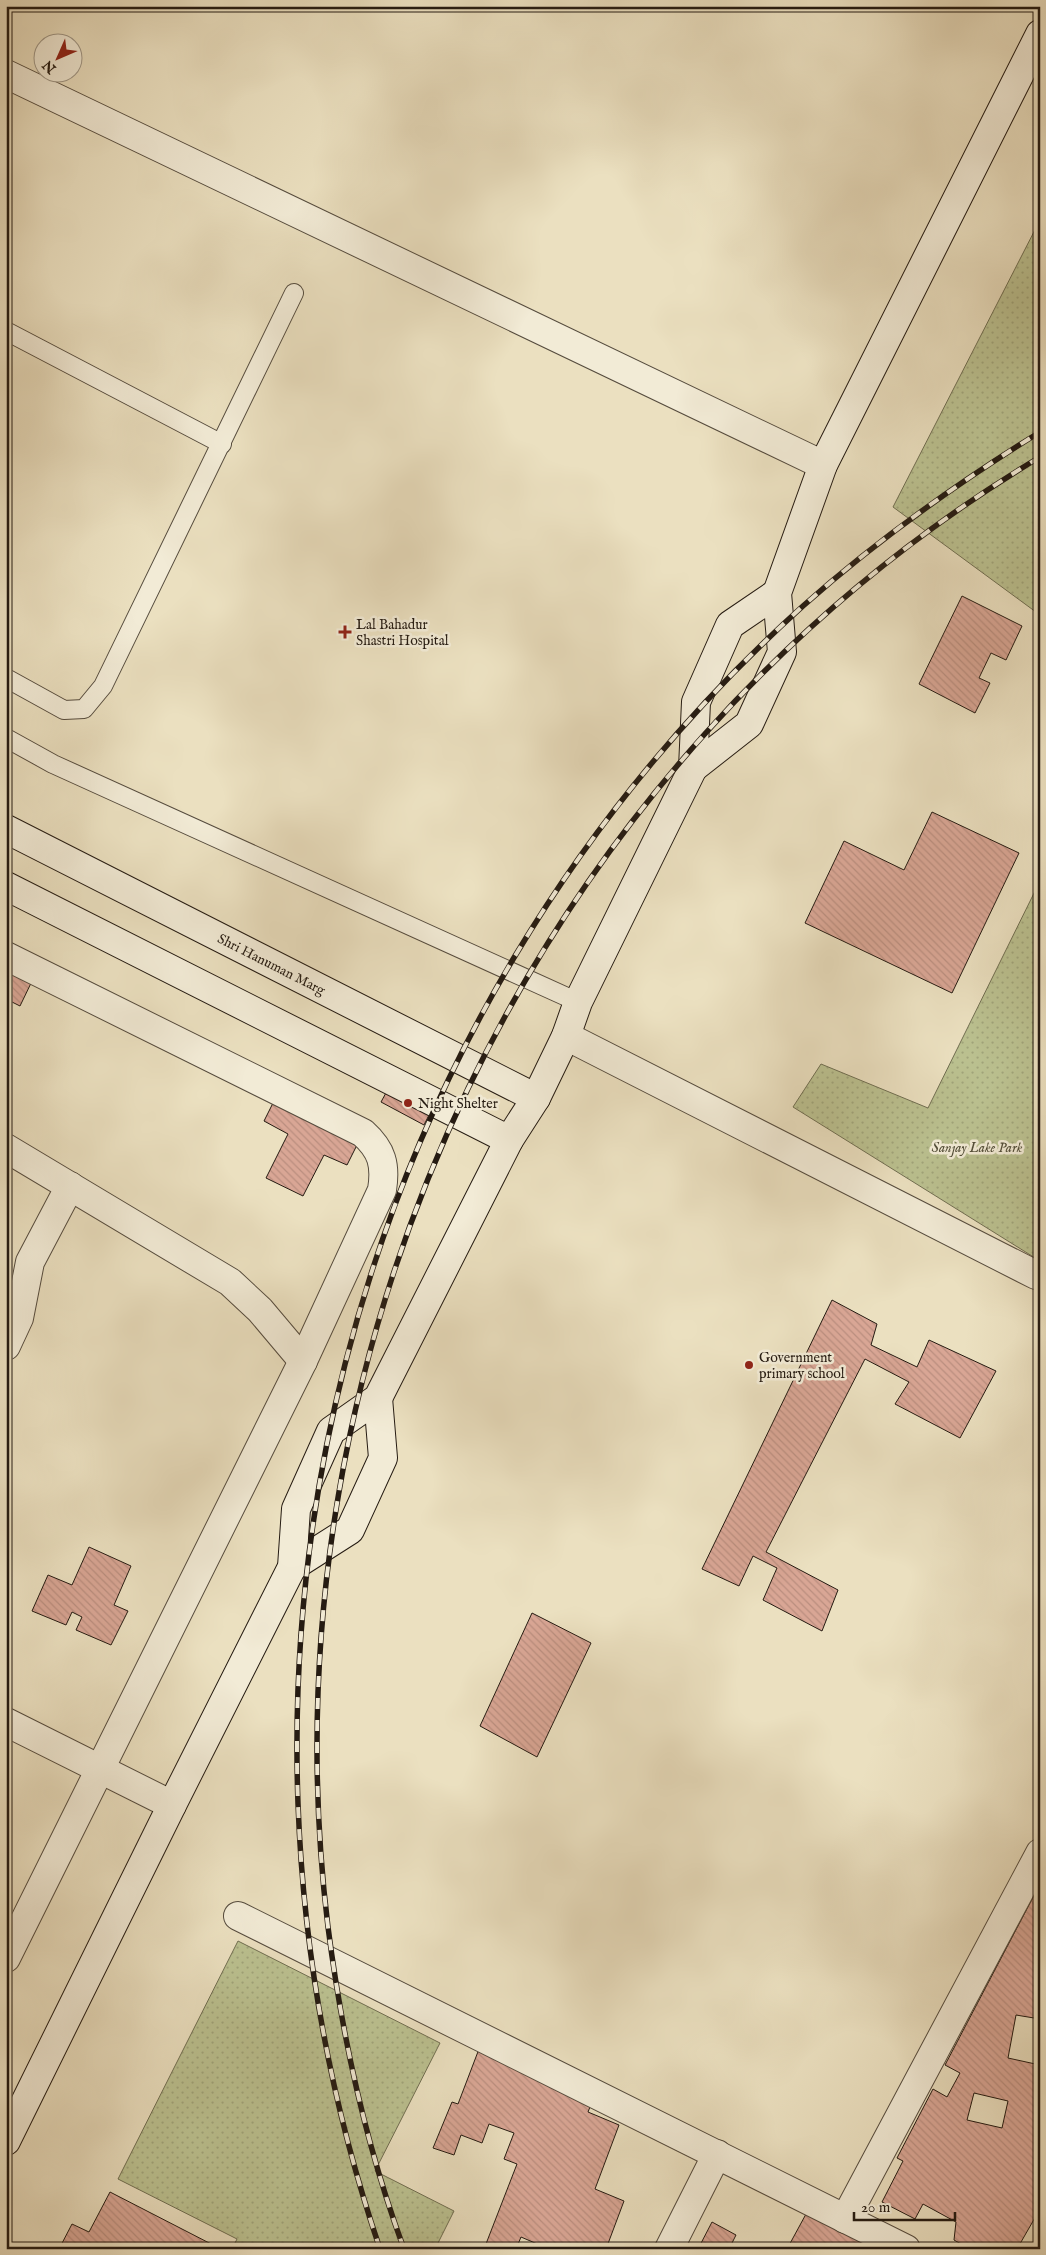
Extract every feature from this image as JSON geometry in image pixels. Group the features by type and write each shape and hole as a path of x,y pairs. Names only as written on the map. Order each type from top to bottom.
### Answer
{"street":[{"path":"693,768 749,724 782,652 777,593 823,465 1040,34"},
{"path":"6,74 823,465"},
{"path":"6,2141 292,1567 296,1509 331,1431 378,1398 509,1140 536,1098 566,1036 578,1002 693,768 696,702 730,624 777,593"},
{"name":"Shri Hanuman Marg","path":"6,829 536,1098"},
{"path":"6,886 509,1140"},
{"path":"6,956 363,1133 376,1146 384,1163 382,1190 303,1361 6,1958"},
{"path":"566,1036 1036,1275"},
{"path":"6,1148 230,1282 260,1310 303,1361"},
{"path":"6,1346 19,1318 30,1262 70,1186"},
{"path":"292,1567 350,1530 383,1458 378,1398"},
{"path":"6,1722 172,1805"},
{"path":"845,2219 1040,1853"},
{"path":"238,1916 906,2249"},
{"path":"669,2249 718,2154"}],"lane":[{"path":"6,678 64,710 84,709 103,686 294,293"},
{"path":"6,331 222,444"},
{"path":"6,738 53,764 578,1002"}],"green space":[{"path":"1040,220 1040,615 893,507"},
{"name":"Sanjay Lake Park","path":"1040,881 1040,1261 793,1107 821,1064 928,1108"},
{"path":"238,1941 440,2043 375,2171 454,2211 435,2249 232,2249 237,2239 118,2179"}],"building":[{"path":"962,596 1022,626 1006,660 991,653 979,678 990,683 975,713 919,684"},
{"path":"932,812 1019,853 952,993 805,923 844,841 904,870"},
{"path":"6,966 33,979 20,1006 6,999"},
{"name":"Night Shelter","path":"393,1080 435,1103 424,1125 381,1102"},
{"path":"275,1099 359,1141 347,1165 324,1155 303,1196 266,1178 288,1134 264,1121"},
{"path":"832,1300 877,1324 871,1345 917,1367 929,1340 996,1371 960,1438 895,1404 909,1382 865,1359 766,1552 838,1590 822,1631 763,1600 777,1568 753,1556 739,1586 702,1569"},
{"path":"89,1547 131,1566 114,1605 128,1611 111,1645 76,1630 82,1617 72,1612 66,1625 32,1611 48,1575 72,1585"},
{"path":"532,1613 591,1643 537,1757 480,1726"},
{"path":"1040,1884 1040,2019 1016,2015 1008,2058 1040,2065 1040,2209 1017,2249 970,2249 954,2240 956,2222 923,2204 915,2219 882,2202 903,2161 897,2158 933,2089 947,2097 960,2073 945,2065","holes":["974,2093 1008,2101 1002,2128 967,2120"]},
{"path":"479,2049 595,2094 588,2112 619,2125 595,2189 624,2201 606,2249 549,2249 521,2237 516,2249 484,2249 517,2164 504,2159 514,2133 489,2124 482,2143 461,2135 454,2155 433,2148 452,2102 458,2104"},
{"path":"110,2192 217,2247 216,2249 59,2249 72,2224 89,2232"},
{"path":"812,2203 895,2249 787,2249"},
{"path":"712,2222 736,2235 729,2249 698,2249"}],"railway":[{"path":"380,2249 323,2028 298,1804 306,1582 345,1364 415,1154 515,955 645,772 803,606 917,514 1040,432"},
{"path":"404,2249 390,2210 367,2131 340,2009 328,1927 318,1710 338,1495 389,1287 468,1088 575,902 706,733 862,583 1040,457"}],"place":[{"name":"Lal Bahadur Shastri Hospital","path":"345,632"},
{"name":"Night Shelter","path":"408,1103"},
{"name":"Government primary school","path":"749,1365"}]}
